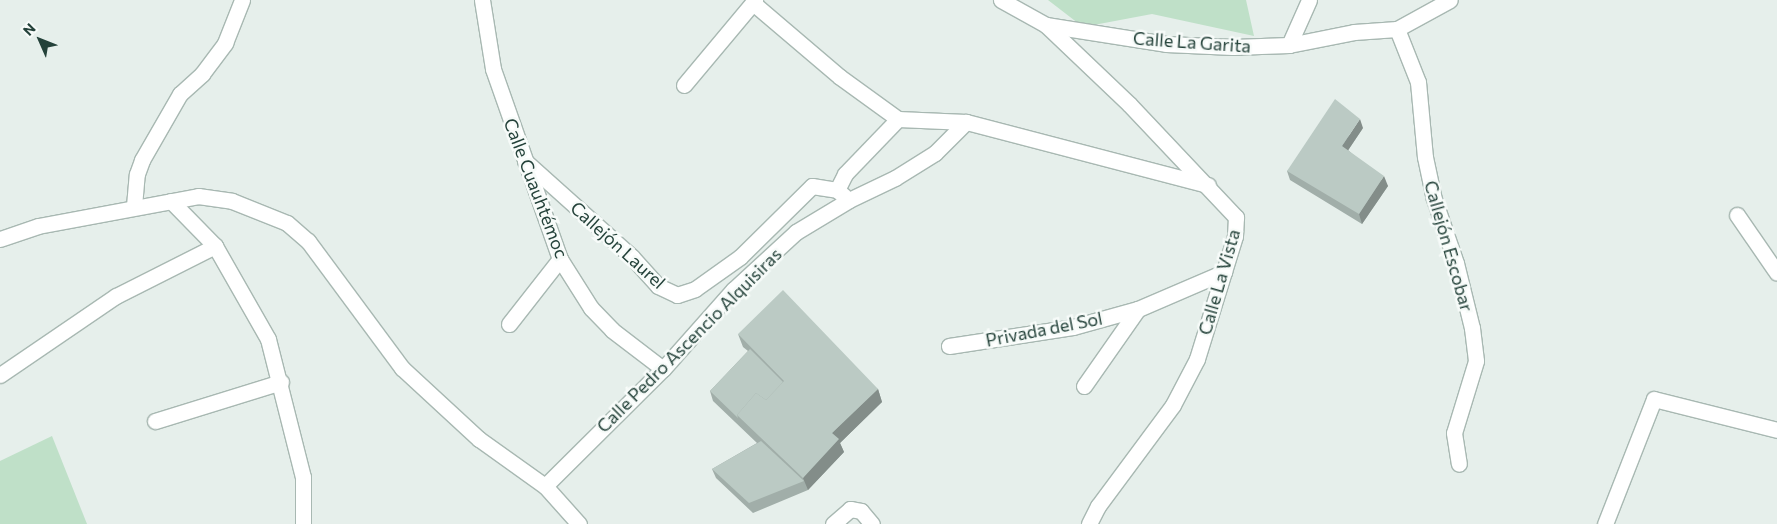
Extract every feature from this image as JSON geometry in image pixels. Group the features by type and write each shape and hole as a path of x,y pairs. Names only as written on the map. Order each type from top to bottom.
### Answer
{"street":[{"path":"134,206 137,174 142,160 180,94 202,74 225,42 242,0"},
{"name":"Calle Cuauhtémoc","path":"482,0 493,69 522,158 560,259 591,308 612,330 663,369"},
{"path":"1001,0 1046,25"},
{"path":"1289,45 1309,0"},
{"path":"1397,29 1450,0"},
{"path":"684,85 754,2 840,76 898,119 966,122 1208,185"},
{"name":"Calle La Garita","path":"1046,25 1166,44 1233,47 1289,45 1354,32 1397,29"},
{"name":"Calle La Vista","path":"1046,25 1208,185 1236,217 1235,236 1197,359 1174,405 1098,506 1090,524"},
{"name":"Callejón Escobar","path":"1397,29 1418,82 1425,157 1433,196 1456,263 1472,328 1476,361 1454,433 1459,464"},
{"path":"849,200 837,190 845,174 898,119"},
{"name":"Calle Pedro Ascencio Alquisiras","path":"545,486 663,369 733,290 796,232 849,200 895,178 935,153 966,122"},
{"name":"Callejón Laurel","path":"522,158 632,257 658,286 677,295 696,290 740,257 812,186 837,190"},
{"path":"0,239 38,226 134,206 198,196 232,201 287,224 308,241 402,368 478,439 545,486 579,524"},
{"path":"171,201 215,246 268,338 281,382 303,478 303,524"},
{"path":"1737,215 1777,273"},
{"path":"0,375 116,296 215,246"},
{"path":"509,324 560,259"},
{"name":"Privada del Sol","path":"949,346 1073,327 1138,309 1224,272"},
{"name":"Privada del Sol","path":"1084,386 1138,309"},
{"path":"155,421 281,382"},
{"path":"1605,524 1654,399 1777,430"},
{"path":"834,524 850,509 861,511 872,524"}],"green space":[{"path":"1048,0 1246,0 1254,36 1152,14 1083,27"},
{"path":"52,436 87,524 0,524 0,461"}],"building":[{"path":"1335,99 1360,119 1342,146 1384,176 1359,214 1287,171"},
{"path":"783,290 878,389 832,433 839,439 803,478 737,415 756,393 766,400 784,381 738,334"},
{"path":"750,349 783,382 766,400 756,393 737,415 738,418 710,391"},
{"path":"761,441 804,481 749,503 712,469"}]}
